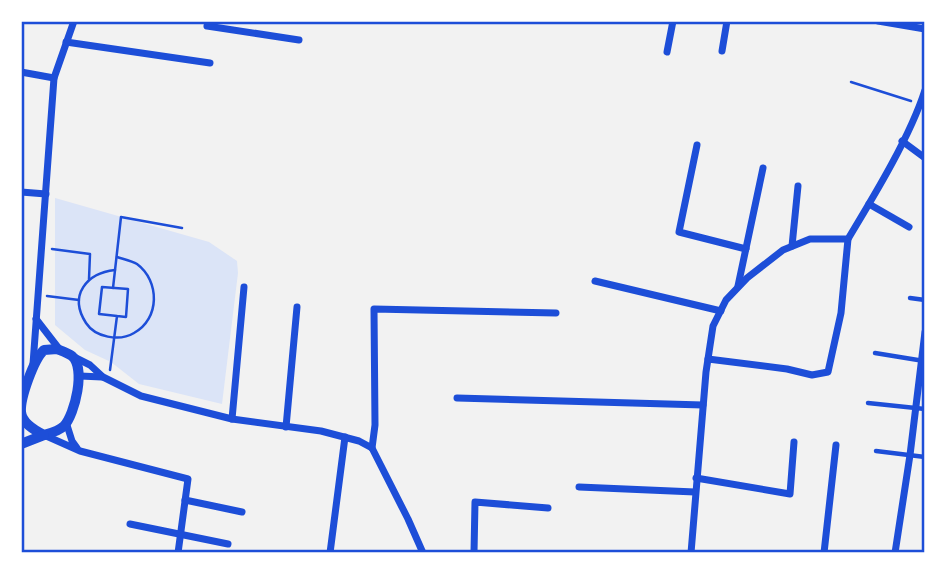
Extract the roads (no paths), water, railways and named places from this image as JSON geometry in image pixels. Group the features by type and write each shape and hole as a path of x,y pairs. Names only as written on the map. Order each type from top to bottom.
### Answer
{"street":[{"path":"74,21 54,78 33,364 22,415 33,429 80,451 188,479 178,553"},
{"path":"208,21 207,26 299,40"},
{"path":"667,52 673,21"},
{"path":"722,51 727,21"},
{"path":"877,21 925,29"},
{"path":"66,42 210,63"},
{"path":"21,72 54,78"},
{"path":"708,359 787,369 812,375 828,372 841,313 848,239 902,141 925,90"},
{"path":"902,141 925,158"},
{"path":"697,145 679,232 746,249"},
{"path":"738,287 763,168"},
{"path":"792,246 798,186"},
{"path":"21,192 46,194"},
{"path":"869,204 909,227"},
{"path":"691,553 708,359 713,327 726,300 783,250 810,239 848,239"},
{"path":"595,281 721,311"},
{"path":"232,419 244,287"},
{"path":"286,427 297,307"},
{"path":"423,553 372,448 375,425 374,309 556,313"},
{"path":"36,319 60,351"},
{"path":"895,553 911,455 925,332"},
{"path":"33,364 44,351 60,351 90,365 106,379 141,396 232,419 321,431 359,441 372,448"},
{"path":"21,444 55,432 71,415 79,376 73,356"},
{"path":"79,376 106,379"},
{"path":"457,398 702,405"},
{"path":"66,422 72,441 80,451"},
{"path":"330,553 345,437"},
{"path":"696,478 790,494 794,442"},
{"path":"824,553 836,445"},
{"path":"579,487 695,492"},
{"path":"185,500 242,512"},
{"path":"474,553 475,502 548,508"},
{"path":"130,524 228,544"}],"lane":[{"path":"910,298 925,300"},
{"path":"875,353 923,360"},
{"path":"868,402 925,410"},
{"path":"876,451 925,457"}]}
